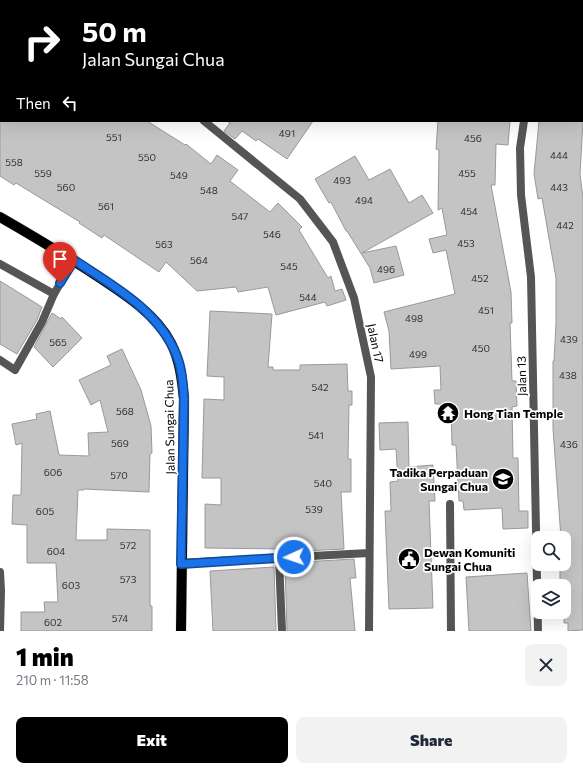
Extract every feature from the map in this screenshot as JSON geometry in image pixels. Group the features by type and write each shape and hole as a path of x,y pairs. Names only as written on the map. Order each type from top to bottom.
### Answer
{"main road":[{"name":"Jalan Sungai Chua","path":"0,217 74,260 124,293 160,327 177,356 182,375 184,399 181,631"}],"street":[{"name":"Jalan 17","path":"205,122 300,199 334,242 354,298 370,376 369,631"},
{"name":"Jalan 13","path":"524,122 520,148 521,195 531,277 538,631"},
{"path":"0,360 15,370 42,322 54,294 74,260"},
{"path":"0,264 54,294"},
{"path":"450,504 451,631"},
{"path":"181,564 369,552"},
{"path":"279,558 282,631"},
{"path":"0,572 0,631"}],"building":[{"path":"0,122 149,122 185,145 186,144 211,164 217,155 238,170 230,181 270,212 278,203 302,227 299,230 328,278 331,276 335,291 342,289 346,300 327,306 325,302 276,315 268,287 238,292 236,287 197,291 166,262 159,272 104,235 102,238 79,223 80,222 16,183 14,185 0,176"},
{"path":"228,122 312,122 287,159 258,139 256,141 242,131 235,139 224,131 230,123"},
{"path":"438,122 510,122 508,145 496,144 495,185 491,185 511,292 512,323 510,323 512,381 516,381 517,406 512,407 513,458 518,458 519,511 528,511 528,528 503,529 502,508 464,510 463,501 459,501 456,445 452,445 451,404 435,404 434,390 441,390 440,366 391,369 389,331 384,312 455,294 446,250 433,253 429,239 447,235 442,208 438,210 439,150 436,149"},
{"path":"539,122 583,122 580,174 583,198 583,630 568,631 568,623 564,623 564,619 571,619 571,579 560,579 560,571 571,571 571,531 560,531 553,429 553,361 556,324 556,278 542,198 538,199 534,174"},
{"path":"355,156 369,180 390,169 409,203 422,195 433,213 362,253 396,246 404,275 374,283 370,268 346,231 331,202 329,203 315,179"},
{"path":"0,281 42,307 37,320 17,354 0,344"},
{"path":"210,311 272,314 268,367 273,367 273,370 300,370 300,365 347,364 348,391 352,391 352,405 349,405 348,459 351,459 351,492 341,492 344,549 283,552 283,549 205,548 205,504 221,505 221,478 202,478 204,399 224,400 224,377 207,376"},
{"path":"52,313 61,319 62,317 82,338 53,367 34,347"},
{"path":"122,349 141,390 151,426 152,453 150,454 149,492 78,490 76,540 107,540 107,529 150,530 150,606 152,606 152,631 21,631 21,612 45,612 44,602 58,602 56,563 27,563 27,525 12,524 13,495 21,495 22,443 16,445 12,424 37,419 36,414 50,411 59,455 89,456 88,433 108,432 100,400 91,405 79,380 111,365 107,356"},
{"name":"Dewan Komuniti Sungai Chua","path":"408,422 409,467 433,465 435,501 429,501 433,608 389,609 385,511 391,511 390,482 398,481 396,449 380,450 379,423"},
{"path":"354,559 356,578 350,578 355,631 287,631 285,563"},
{"path":"274,567 276,631 213,631 210,571"},
{"path":"527,573 531,631 469,631 466,577"}],"place":[{"name":"Hong Tian Temple","path":"448,413"},
{"name":"Tadika Perpaduan Sungai Chua","path":"503,479"},
{"name":"Dewan Komuniti Sungai Chua","path":"409,559"}],"route":[{"path":"60,283 74,260 124,293 141,308 160,327 177,356 182,375 184,399 181,564 294,557"}]}
